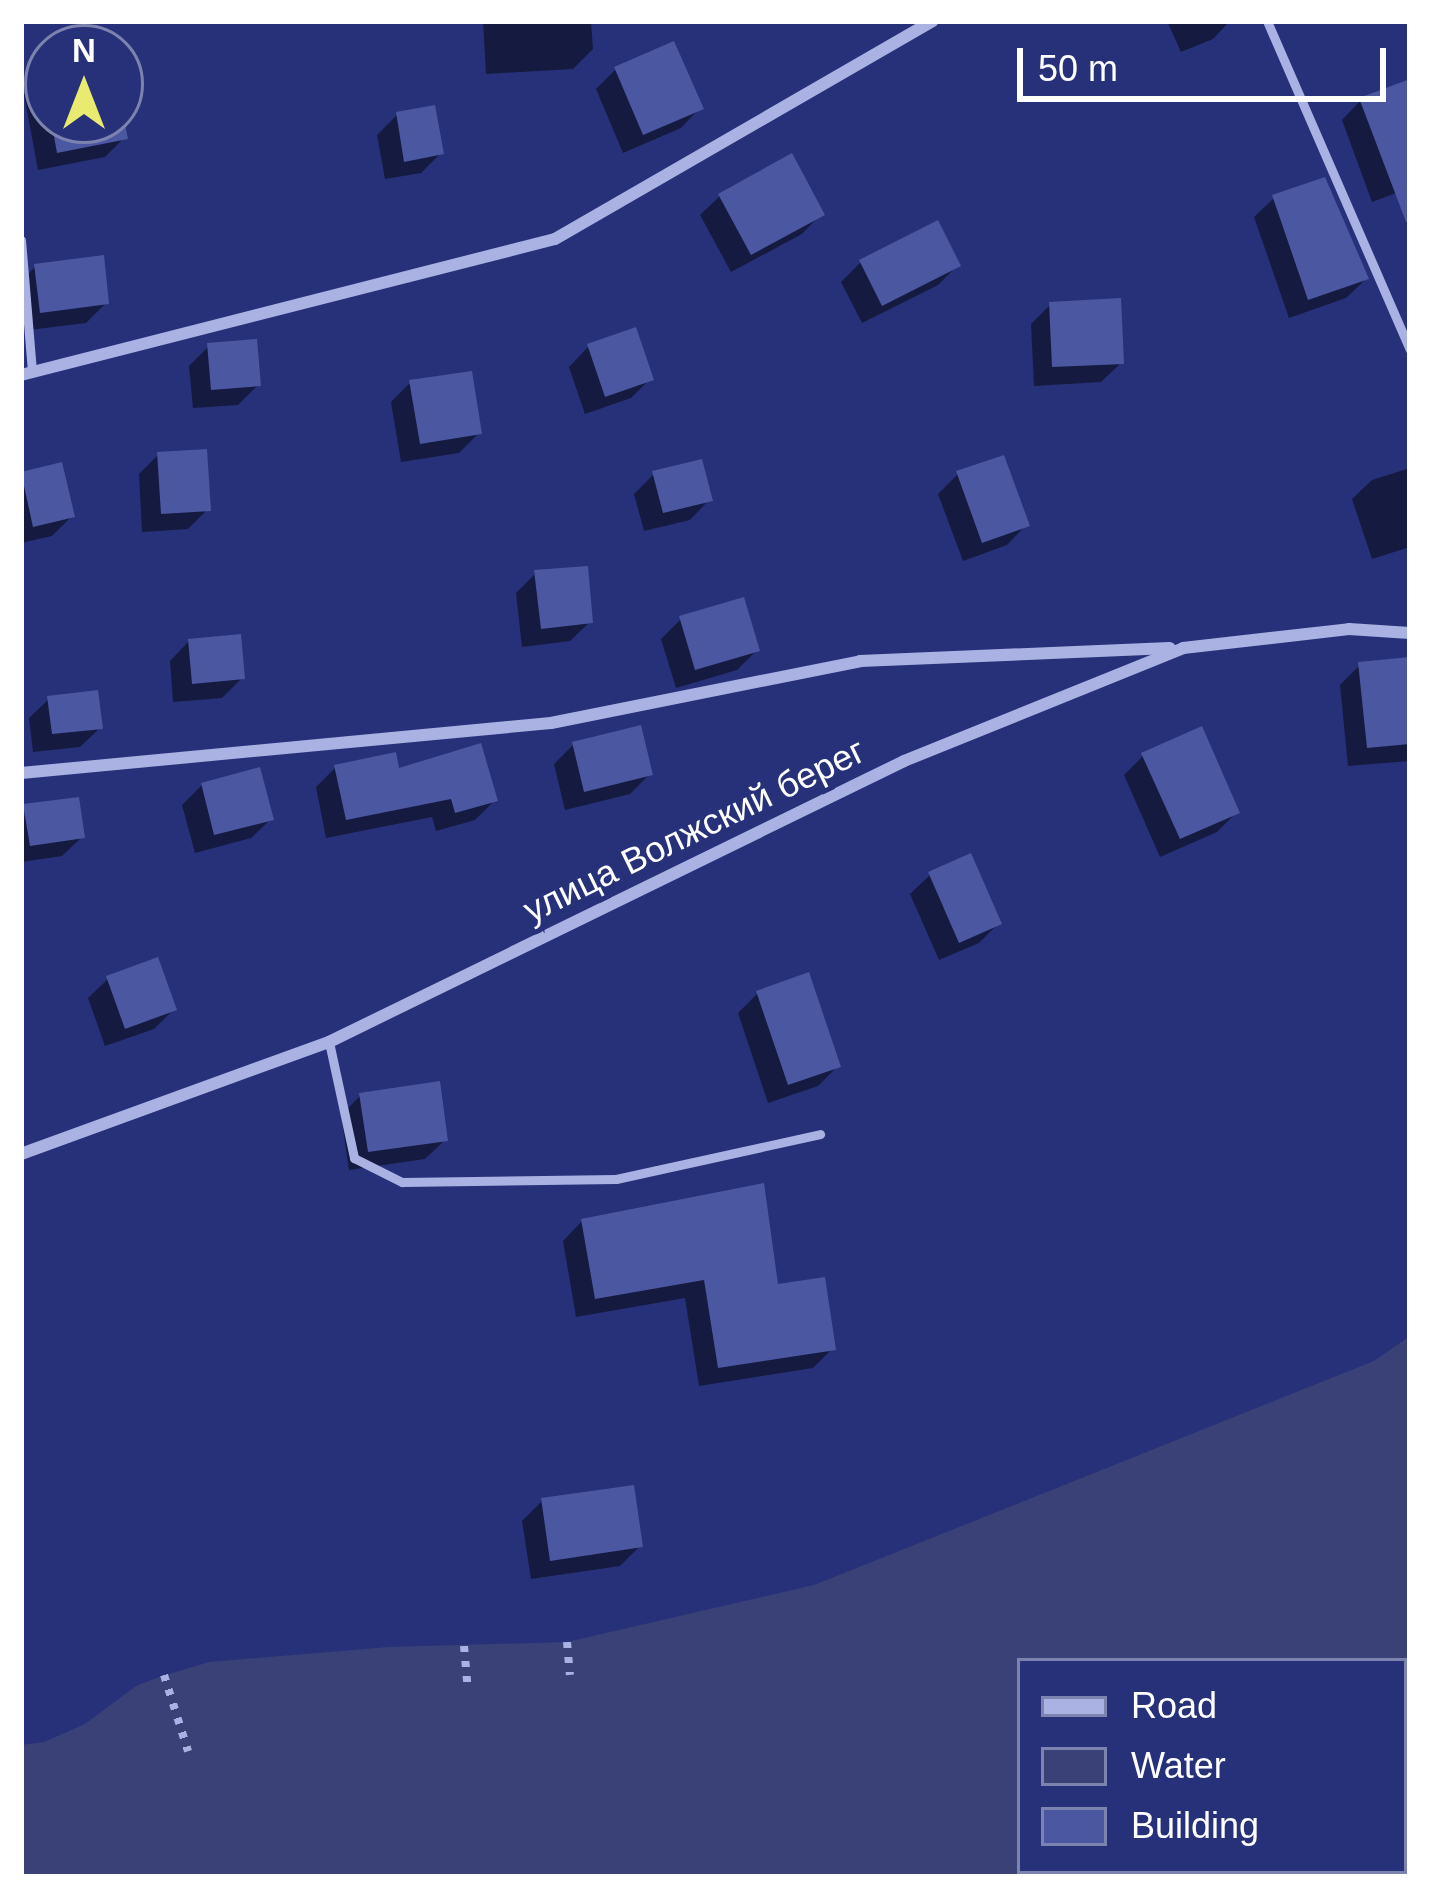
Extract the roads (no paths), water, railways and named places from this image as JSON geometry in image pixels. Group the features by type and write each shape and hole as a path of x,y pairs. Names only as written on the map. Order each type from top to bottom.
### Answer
{"street":[{"path":"26,374 555,238 933,21"},
{"name":"улица Волжский берег","path":"21,1154 329,1042 904,761 1183,647 1349,629 1410,634"},
{"path":"21,773 551,723 860,661 1183,647"}],"lane":[{"path":"1267,21 1410,350"},
{"path":"21,240 26,374"},
{"path":"329,1042 354,1158 402,1182 616,1179 820,1134"}],"water":[{"path":"1410,1336 1410,1877 21,1877 21,1745 44,1742 85,1724 136,1686 159,1677 209,1662 389,1647 567,1642 814,1585 1374,1361"}]}
